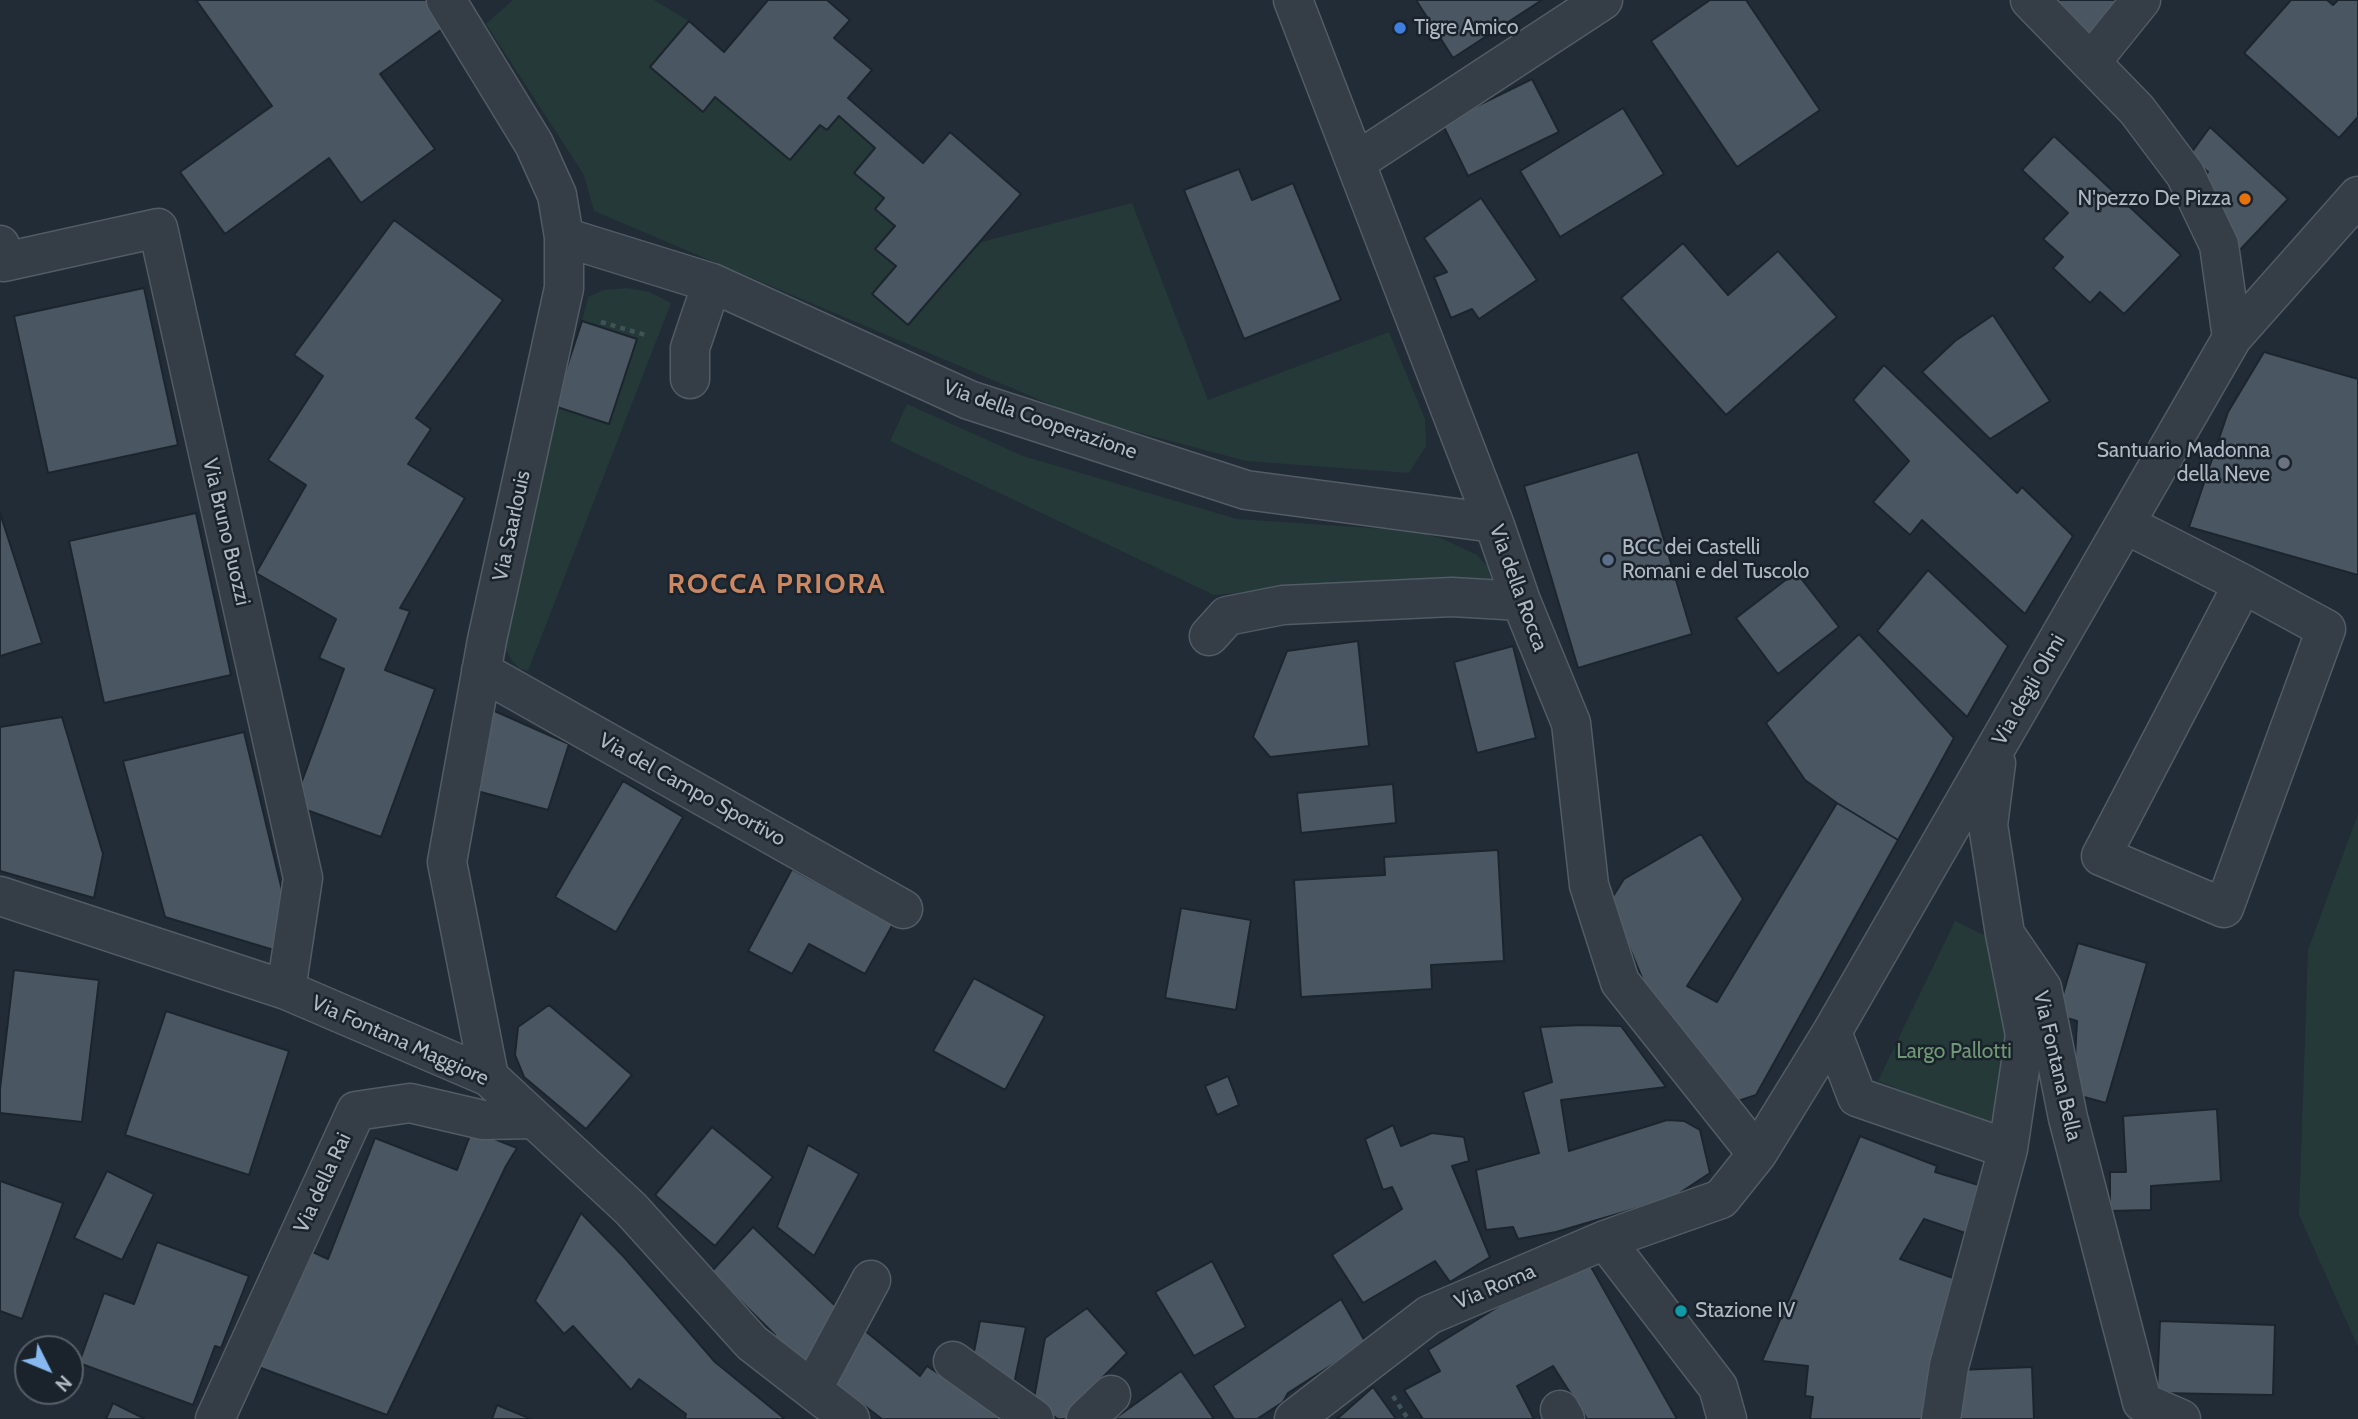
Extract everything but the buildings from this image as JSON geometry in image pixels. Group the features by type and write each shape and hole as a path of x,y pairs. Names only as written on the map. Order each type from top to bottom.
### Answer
{"street":[{"name":"Via Saarlouis","path":"446,0 534,144 557,195 564,237 564,288 481,671 447,862 489,1077"},
{"name":"Via della Rocca","path":"1293,0 1494,523 1521,601 1571,723 1589,885 1620,982 1756,1154"},
{"path":"1356,162 1603,0"},
{"path":"2030,0 2137,110 2185,174 2219,245 2232,338"},
{"path":"2091,62 2141,0"},
{"name":"Via degli Olmi","path":"1720,1199 1756,1154 1832,1032 2232,338 2358,196"},
{"name":"Via Bruno Buozzi","path":"2,253 158,228 303,878 286,990"},
{"name":"Via della Cooperazione","path":"564,237 712,283 969,400 1246,490 1494,523"},
{"path":"690,363 712,283"},
{"path":"2124,524 2243,584 2326,629 2224,908 2101,856 2243,584"},
{"path":"1209,636 1227,616 1283,605 1452,597 1521,601"},
{"name":"Via del Campo Sportivo","path":"481,671 903,909"},
{"path":"1998,745 1988,825 2005,934"},
{"name":"Via Fontana Maggiore","path":"0,896 286,990 489,1077 631,1209 752,1343 850,1419"},
{"name":"Via Fontana Bella","path":"1941,1419 1949,1366 2008,1149 2025,1035 2005,934"},
{"name":"Via Fontana Bella","path":"2005,934 2042,988 2068,1118 2143,1402 2181,1419"},
{"path":"1832,1032 1857,1097 2008,1149"},
{"name":"Via della Rai","path":"215,1419 356,1111 410,1103 483,1120 534,1119"},
{"name":"Via Roma","path":"1294,1419 1429,1315 1605,1240 1720,1199"},
{"path":"1605,1240 1718,1387 1727,1419"},
{"path":"813,1388 871,1280"},
{"path":"953,1361 1034,1419"}],"path":[{"path":"559,310 690,363"}],"green space":[{"path":"513,0 654,0 689,21 650,67 702,112 715,97 790,160 820,125 839,116 875,148 854,173 884,198 875,209 895,226 875,249 896,266 872,295 908,325 978,243 1132,203 1208,400 1389,332 1425,419 1426,446 1409,473 1246,461 1080,417 594,211 584,175 486,24"},
{"path":"627,288 649,292 671,303 528,671 520,669 505,648 554,406 609,424 582,321 588,297 604,290"},
{"path":"907,404 1023,456 1237,519 1415,531 1443,539 1477,555 1487,566 1491,580 1366,582 1214,595 890,441"},
{"path":"2358,814 2358,1347 2299,1215 2308,950"},
{"name":"Largo Pallotti","path":"1955,921 1998,942 2010,1057 1997,1128 1878,1081"}],"place":[{"name":"Tigre Amico","path":"1400,28"},
{"name":"N'pezzo De Pizza","path":"2245,199"},
{"name":"Santuario Madonna della Neve","path":"2284,463"},
{"name":"BCC dei Castelli Romani e del Tuscolo","path":"1608,560"},
{"name":"Stazione IV","path":"1681,1311"}],"district":[{"name":"ROCCA PRIORA","path":"777,585"}]}
